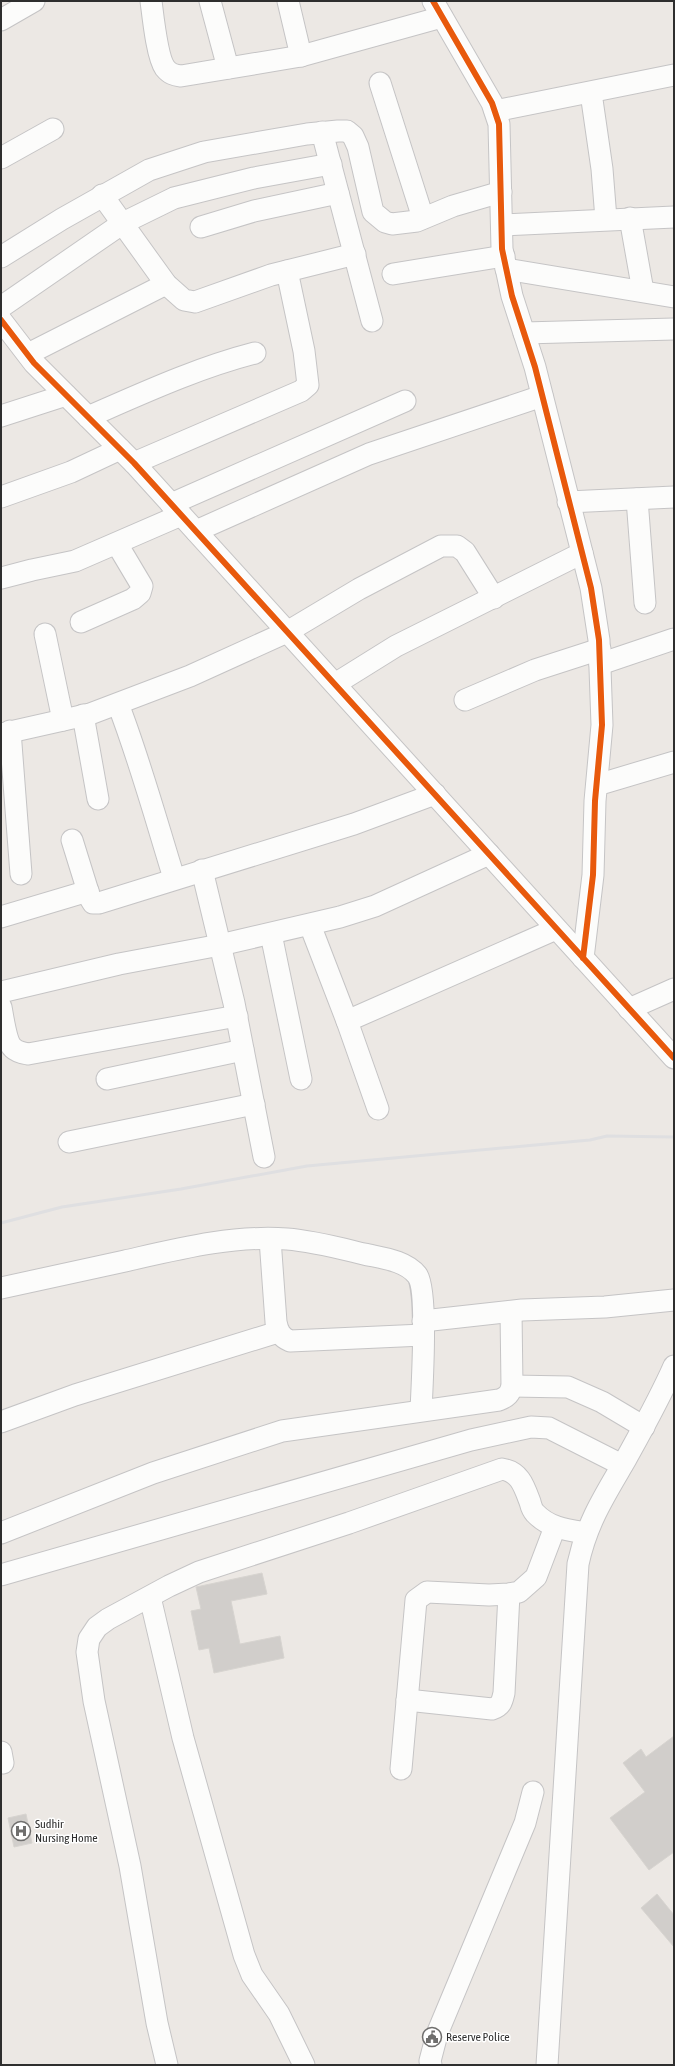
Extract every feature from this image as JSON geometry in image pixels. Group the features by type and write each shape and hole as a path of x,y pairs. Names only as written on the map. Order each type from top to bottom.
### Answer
{"street":[{"path":"151,1 160,58 169,72 174,75 181,76 301,56 438,9 492,103 499,124 501,140 502,225 505,262 512,296 542,396 582,553 590,588 600,657 602,725 592,875 583,958"},
{"path":"210,1 228,68"},
{"path":"288,1 301,56"},
{"path":"495,111 591,93 674,75"},
{"path":"380,83 423,218"},
{"path":"591,93 602,169 606,219"},
{"path":"1,158 53,129"},
{"path":"1,257 102,195 149,170 204,152 322,132 347,132 353,136 358,146 373,212 379,218 392,224 410,223 453,206 501,192"},
{"path":"322,132 372,321"},
{"path":"1,306 123,223 174,198 254,178 330,164"},
{"path":"200,227 254,211 338,193"},
{"path":"102,195 166,284 184,300 195,302 287,270 355,254"},
{"path":"502,225 674,217"},
{"path":"630,218 642,291"},
{"path":"393,274 505,262 674,297"},
{"path":"1,497 70,472 127,456 301,391 308,385 304,351 287,270"},
{"path":"28,354 166,284"},
{"path":"1,320 28,354 176,509 674,1058"},
{"path":"524,333 674,329"},
{"path":"88,417 167,382 220,362 255,353"},
{"path":"1,416 66,395"},
{"path":"196,531 369,454 542,396"},
{"path":"1,578 75,561 117,544 176,509 405,401"},
{"path":"568,502 674,497"},
{"path":"637,499 645,603"},
{"path":"81,622 133,599 140,593 142,586 117,544"},
{"path":"21,874 6,732 83,715 118,704 190,676 287,632 359,589 441,546 458,546 465,552 494,598"},
{"path":"335,684 396,646 582,553"},
{"path":"45,634 63,720"},
{"path":"465,700 545,666 600,657 674,639"},
{"path":"118,704 135,747 142,777 174,878"},
{"path":"83,715 98,799"},
{"path":"597,785 674,762"},
{"path":"72,840 93,903 99,903 174,878 354,824 435,794"},
{"path":"1,992 119,964 220,945 310,925 374,906 489,854"},
{"path":"202,870 237,1016 264,1157"},
{"path":"1,917 88,891"},
{"path":"310,925 347,1021 378,1109"},
{"path":"347,1021 556,929"},
{"path":"271,934 301,1079"},
{"path":"629,1009 674,989"},
{"path":"1,1007 9,1042 12,1048 19,1052 28,1054 237,1016"},
{"path":"107,1078 243,1050"},
{"path":"69,1142 254,1104"},
{"path":"270,1239 278,1332 283,1338 290,1341 423,1328 511,1312 605,1307 674,1300"},
{"path":"1,1288 184,1248 245,1240 286,1239 317,1242 396,1262 408,1267 418,1275 421,1282 423,1328 421,1410"},
{"path":"1,1533 153,1473 282,1431 499,1400 510,1393 512,1386 511,1312"},
{"path":"1,1422 75,1395 278,1332"},
{"path":"548,2065 578,1564 586,1533 622,1465 658,1403 674,1366"},
{"path":"512,1386 568,1386 602,1402 644,1427"},
{"path":"1,1575 470,1440 531,1427 549,1428 622,1465"},
{"path":"166,2065 157,2023 130,1866 94,1701 87,1652 89,1639 97,1627 108,1619 199,1572 349,1523 502,1469 512,1471 516,1474 524,1487 533,1512 555,1527 586,1533"},
{"path":"401,1769 416,1600 427,1592 509,1594 519,1592 536,1577 555,1527"},
{"path":"407,1700 492,1709 498,1707 502,1702 504,1693 509,1594"},
{"path":"150,1597 183,1738 244,1955 252,1975 278,2014 304,2065"},
{"path":"431,2065 430,2061 437,2034 525,1823 533,1792"}],"building":[{"path":"262,1573 267,1594 231,1601 240,1644 280,1636 284,1658 214,1673 209,1648 199,1650 191,1611 201,1609 196,1587"},
{"path":"674,1736 674,1852 649,1870 610,1818 645,1792 623,1763 641,1749 646,1757"},
{"path":"26,1814 32,1843 14,1847 8,1818"},
{"path":"657,1894 674,1915 674,1947 641,1908"}],"railway":[{"path":"1,1223 62,1207 181,1189 307,1166 590,1140 607,1136 674,1137"}],"cycle path":[{"path":"433,1 492,103 499,124 502,249 512,296 535,367 591,588 599,640 602,725 595,801 593,875 583,958"},
{"path":"1,320 34,363 134,463 674,1058"}],"place":[{"name":"Sudhir Nursing Home","path":"21,1831"},
{"name":"Reserve Police","path":"432,2037"}]}
